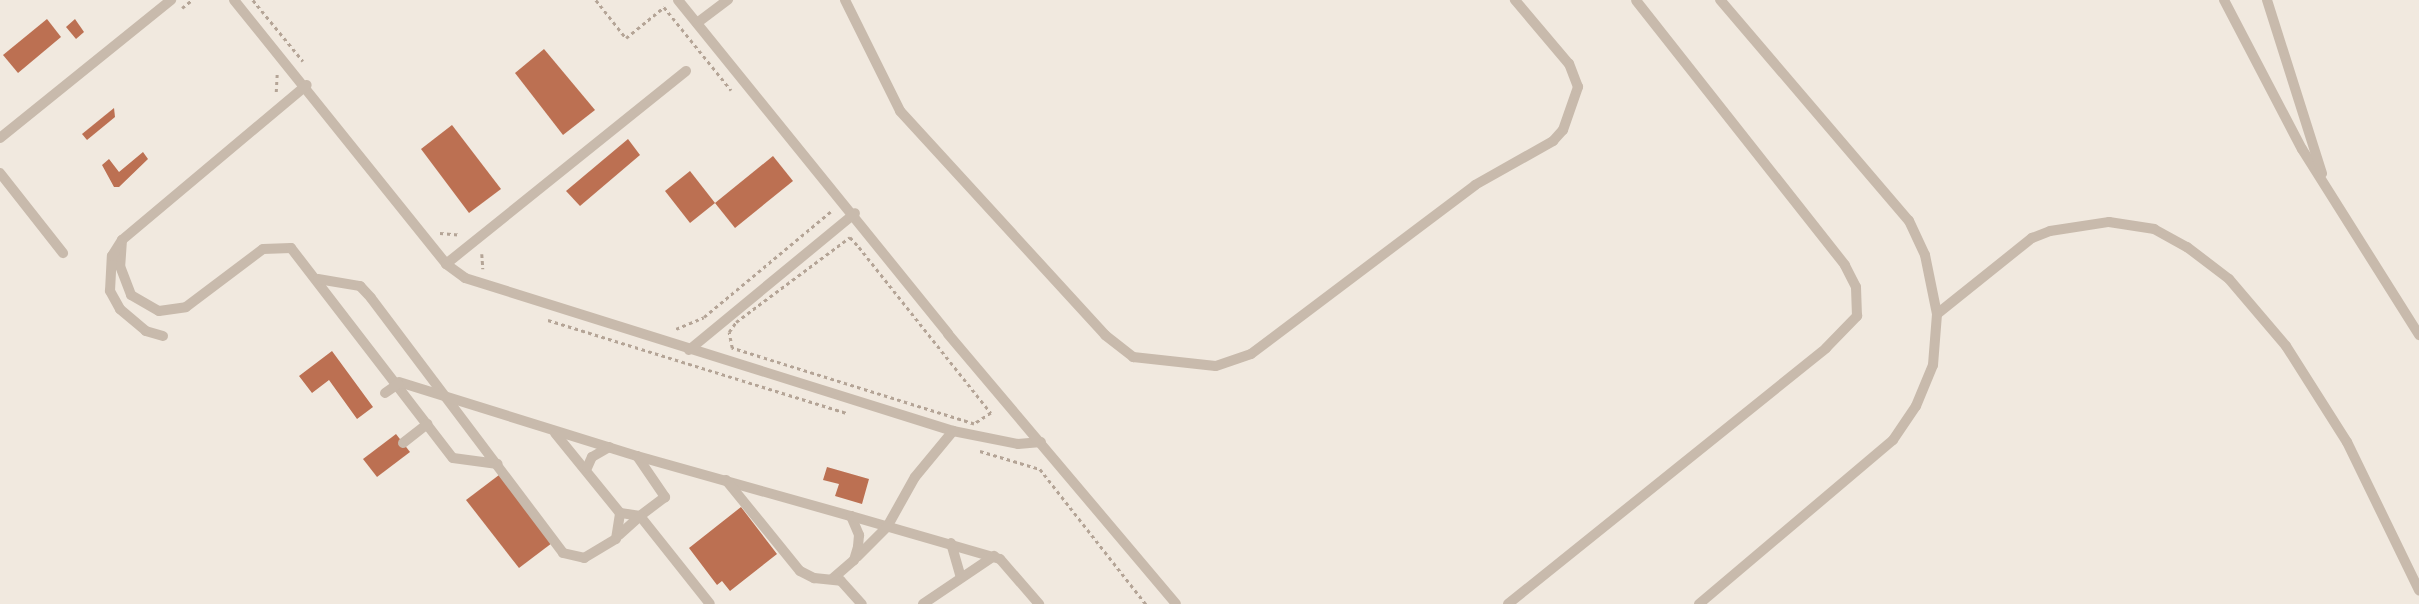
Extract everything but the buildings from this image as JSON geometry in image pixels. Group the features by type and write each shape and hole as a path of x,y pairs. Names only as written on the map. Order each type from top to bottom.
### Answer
{"lane":[{"path":"0,138 171,0"},
{"path":"234,0 307,85 446,264 465,278 689,350 953,430 1018,444 1041,442"},
{"path":"678,0 855,213 948,334 1176,604"},
{"path":"697,23 728,0"},
{"path":"845,0 900,111 1105,335 1133,357 1216,366 1251,354 1475,185 1553,141 1563,130 1578,87 1569,64 1515,0"},
{"path":"1508,604 1826,348 1857,316 1856,287 1845,265 1636,0"},
{"path":"1699,604 1893,440 1916,405 1933,365 1937,313 1925,255 1909,221 1720,0"},
{"path":"2224,0 2328,190 2419,335"},
{"path":"2267,0 2328,190"},
{"path":"446,264 686,71"},
{"path":"163,336 132,322 110,291 111,256 122,240 307,85"},
{"path":"0,173 63,254"},
{"path":"689,350 855,213"},
{"path":"1937,313 2032,238 2050,231 2109,222 2154,229 2187,247 2229,279 2286,346 2347,442 2419,590"},
{"path":"122,240 120,266 131,295 159,311 186,307 263,249 291,248 453,458 498,464"},
{"path":"315,278 360,286 570,557 593,555 665,496 637,456"},
{"path":"386,393 395,381"},
{"path":"395,381 555,433 994,556 1007,562 1040,604"},
{"path":"403,443 427,424"},
{"path":"726,480 800,571 814,578 833,578 888,526 915,477 953,430"},
{"path":"555,433 587,468 620,513 619,535"},
{"path":"587,468 592,457 609,447"},
{"path":"620,513 640,516 710,604"},
{"path":"851,516 859,535 854,560"},
{"path":"951,542 961,578"},
{"path":"923,604 994,556"},
{"path":"833,578 862,604"}],"path":[{"path":"253,0 308,69"},
{"path":"596,0 626,38 664,7 734,93"},
{"path":"270,101 277,90 273,65"},
{"path":"671,329 684,329 704,317 831,211 822,201"},
{"path":"435,231 467,233"},
{"path":"850,237 991,413 974,424 740,354 728,341 729,332 750,311 850,237"},
{"path":"488,247 480,263 490,272"}]}
